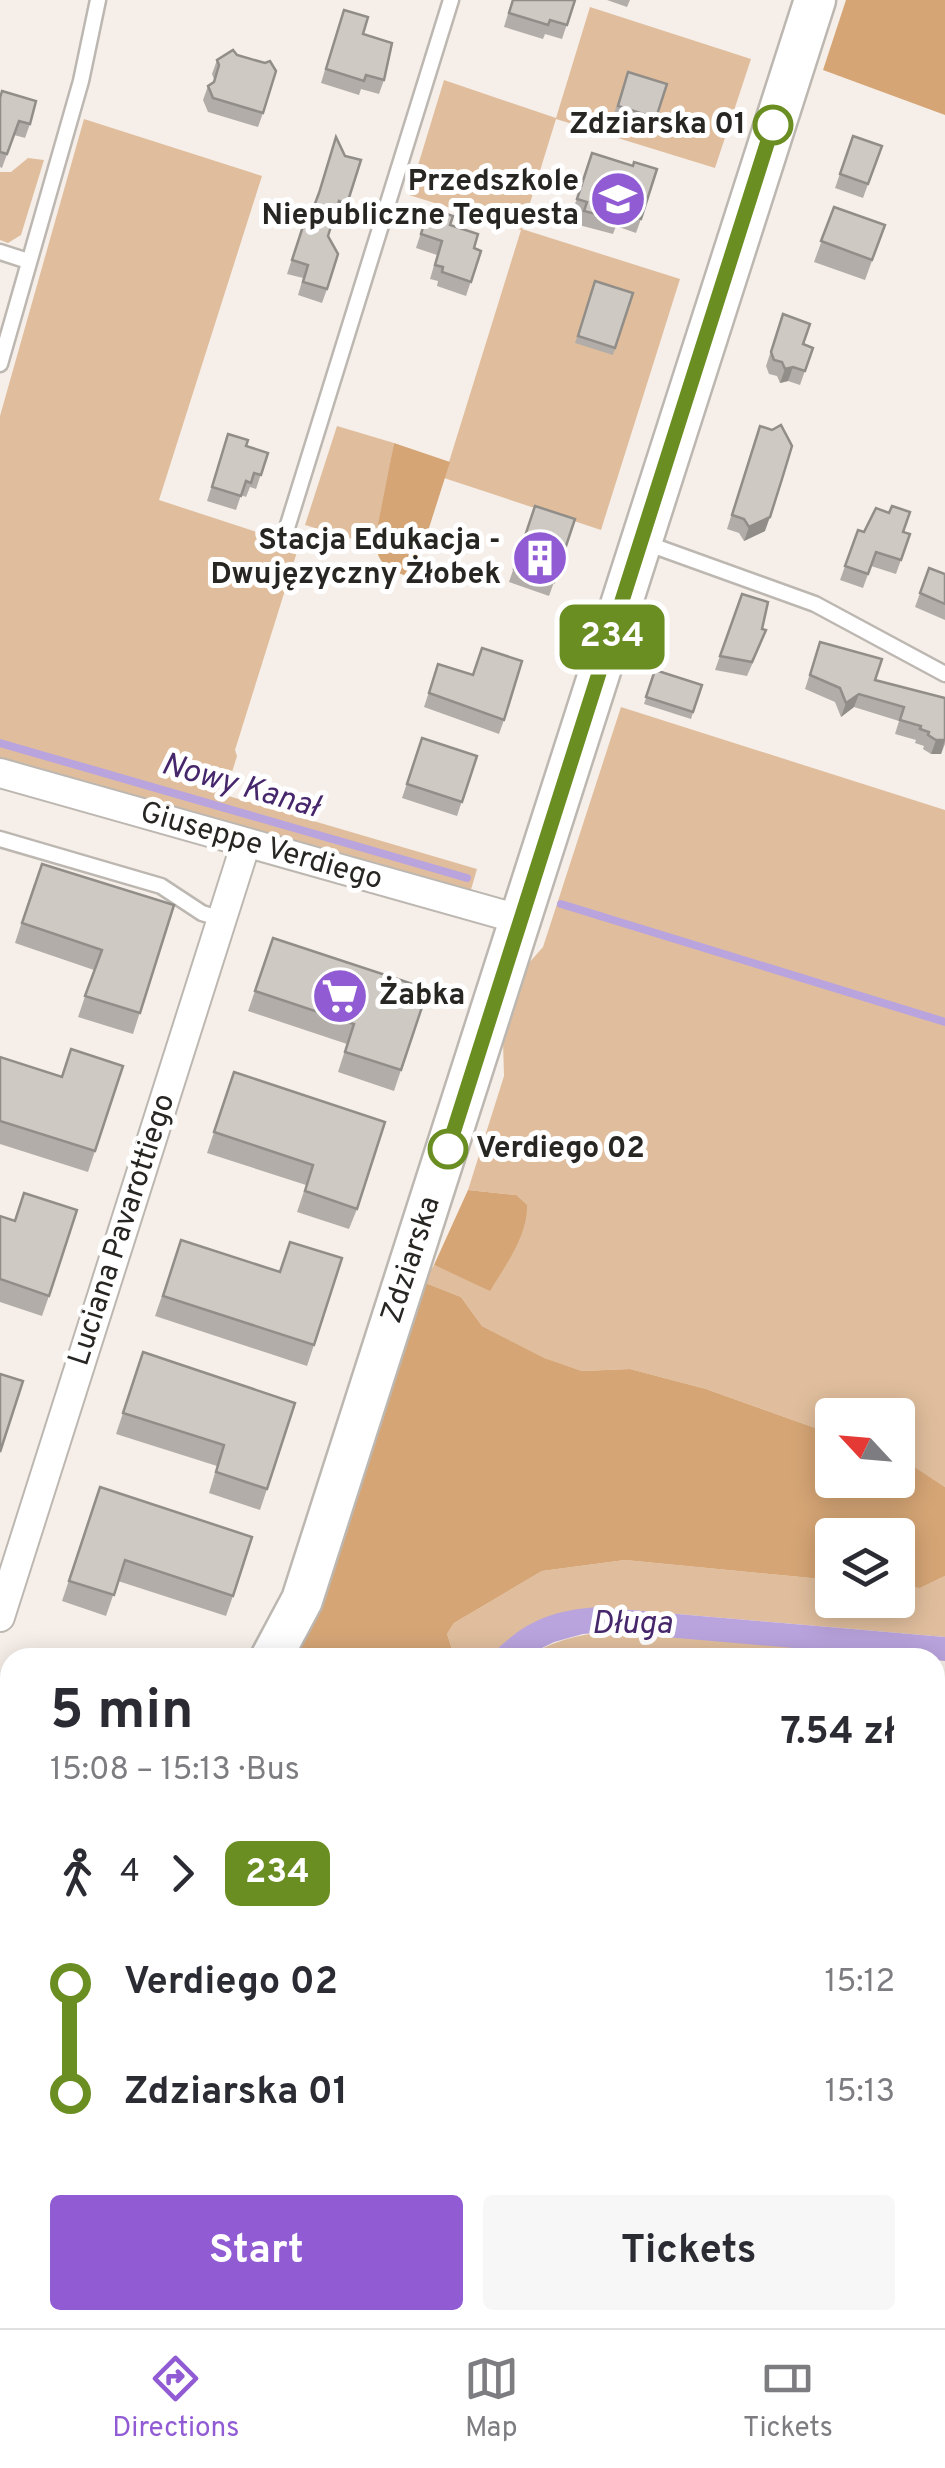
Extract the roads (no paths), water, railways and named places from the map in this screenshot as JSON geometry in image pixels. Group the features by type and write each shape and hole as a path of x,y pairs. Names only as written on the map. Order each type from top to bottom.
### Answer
{"street":[{"name":"Zdziarska","path":"276,1648 302,1600 815,0"},
{"name":"Giuseppe Verdiego","path":"0,772 522,920"},
{"name":"Luciana Pavarottiego","path":"0,1617 246,842"}],"lane":[{"path":"0,364 81,81 98,0"},
{"path":"287,528 451,0"},
{"path":"0,252 28,260"},
{"path":"643,542 815,604 945,674"},
{"path":"0,839 161,886 202,913 222,919"}],"water":[{"name":"Długa","path":"597,1607 945,1637 945,1648 794,1648 608,1632 583,1634 542,1648 499,1648 538,1620"}],"waterway":[{"name":"Nowy Kanał","path":"0,743 467,878"},
{"name":"Nowy Kanał","path":"561,904 945,1022"}],"place":[{"name":"Zdziarska 01","path":"773,125"},
{"name":"Przedszkole Niepubliczne Tequesta","path":"618,199"},
{"name":"Stacja Edukacja - Dwujęzyczny Żłobek","path":"540,558"},
{"name":"Żabka","path":"340,996"},
{"name":"Verdiego 02","path":"448,1149"}]}
